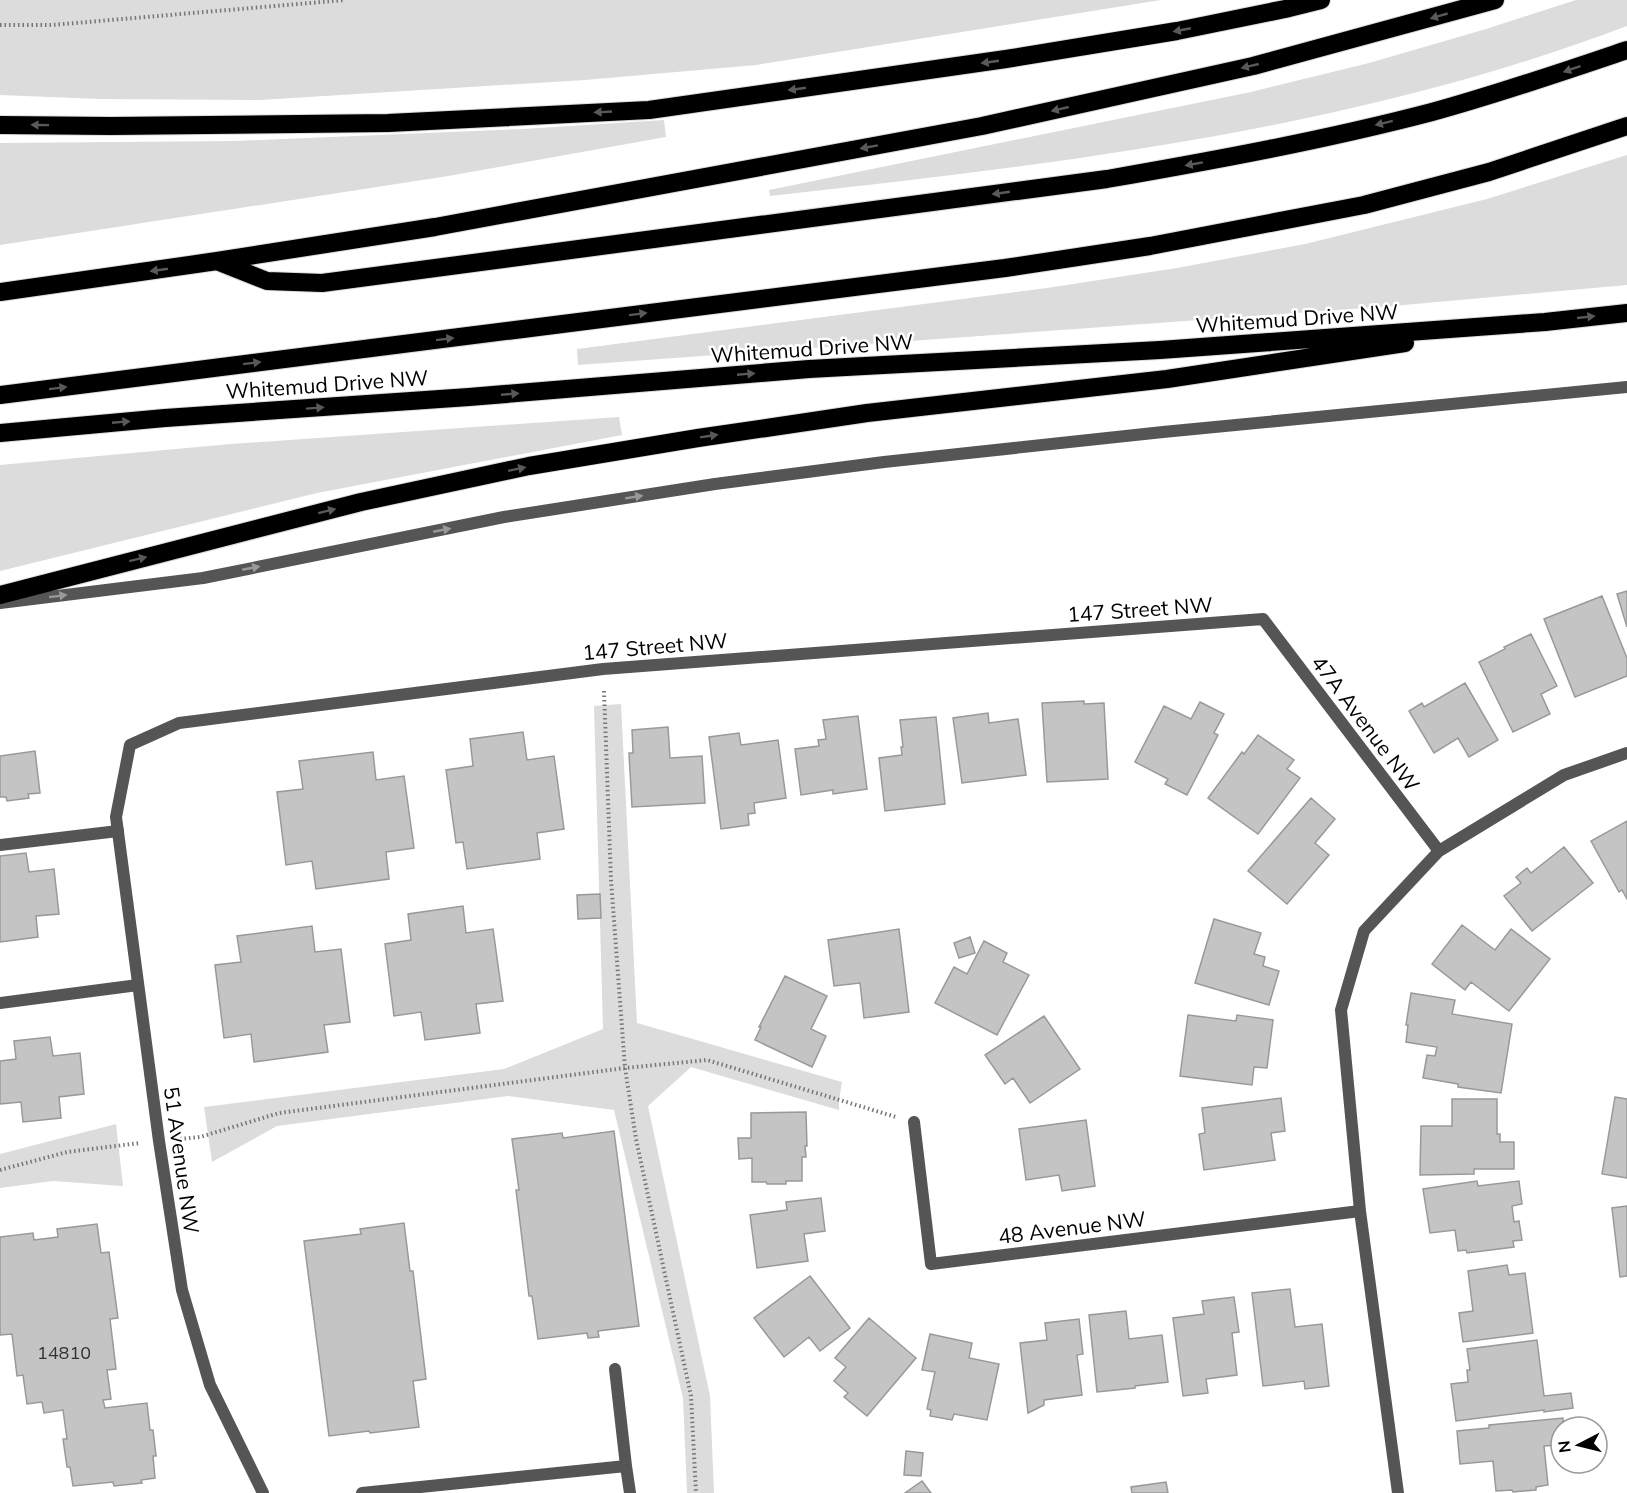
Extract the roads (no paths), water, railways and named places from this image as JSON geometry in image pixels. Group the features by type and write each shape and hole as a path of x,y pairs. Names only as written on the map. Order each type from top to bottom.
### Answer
{"highway":[{"path":"0,125 388,123 650,110 1017,58 1177,31 1321,0"},
{"path":"0,292 435,227 982,126 1253,66 1495,0"},
{"path":"217,261 267,281 322,283 1107,179 1294,144 1422,114 1536,81 1627,50"},
{"path":"0,395 1005,268 1150,246 1364,205 1490,172 1627,126"},
{"name":"Whitemud Drive NW","path":"0,433 165,418 470,397 809,369 1172,350 1545,322 1627,313"},
{"path":"0,595 361,502 529,466 867,412 1167,379 1545,322"}],"street":[{"path":"0,603 203,578 504,517 726,482 884,462 1164,432 1627,387"},
{"name":"147 Street NW","path":"116,817 130,745 178,723 603,669 1263,620"},
{"name":"47A Avenue NW","path":"1263,620 1439,851"},
{"path":"1398,1493 1360,1211 1341,1010 1364,931 1439,851 1564,775 1627,753"},
{"name":"51 Avenue NW","path":"116,817 159,1141 182,1290 210,1385 263,1493"},
{"path":"0,845 118,831"},
{"path":"0,1003 138,985"},
{"name":"48 Avenue NW","path":"914,1122 931,1264 1360,1211"},
{"path":"615,1369 630,1493"},
{"path":"362,1493 627,1466"}]}
